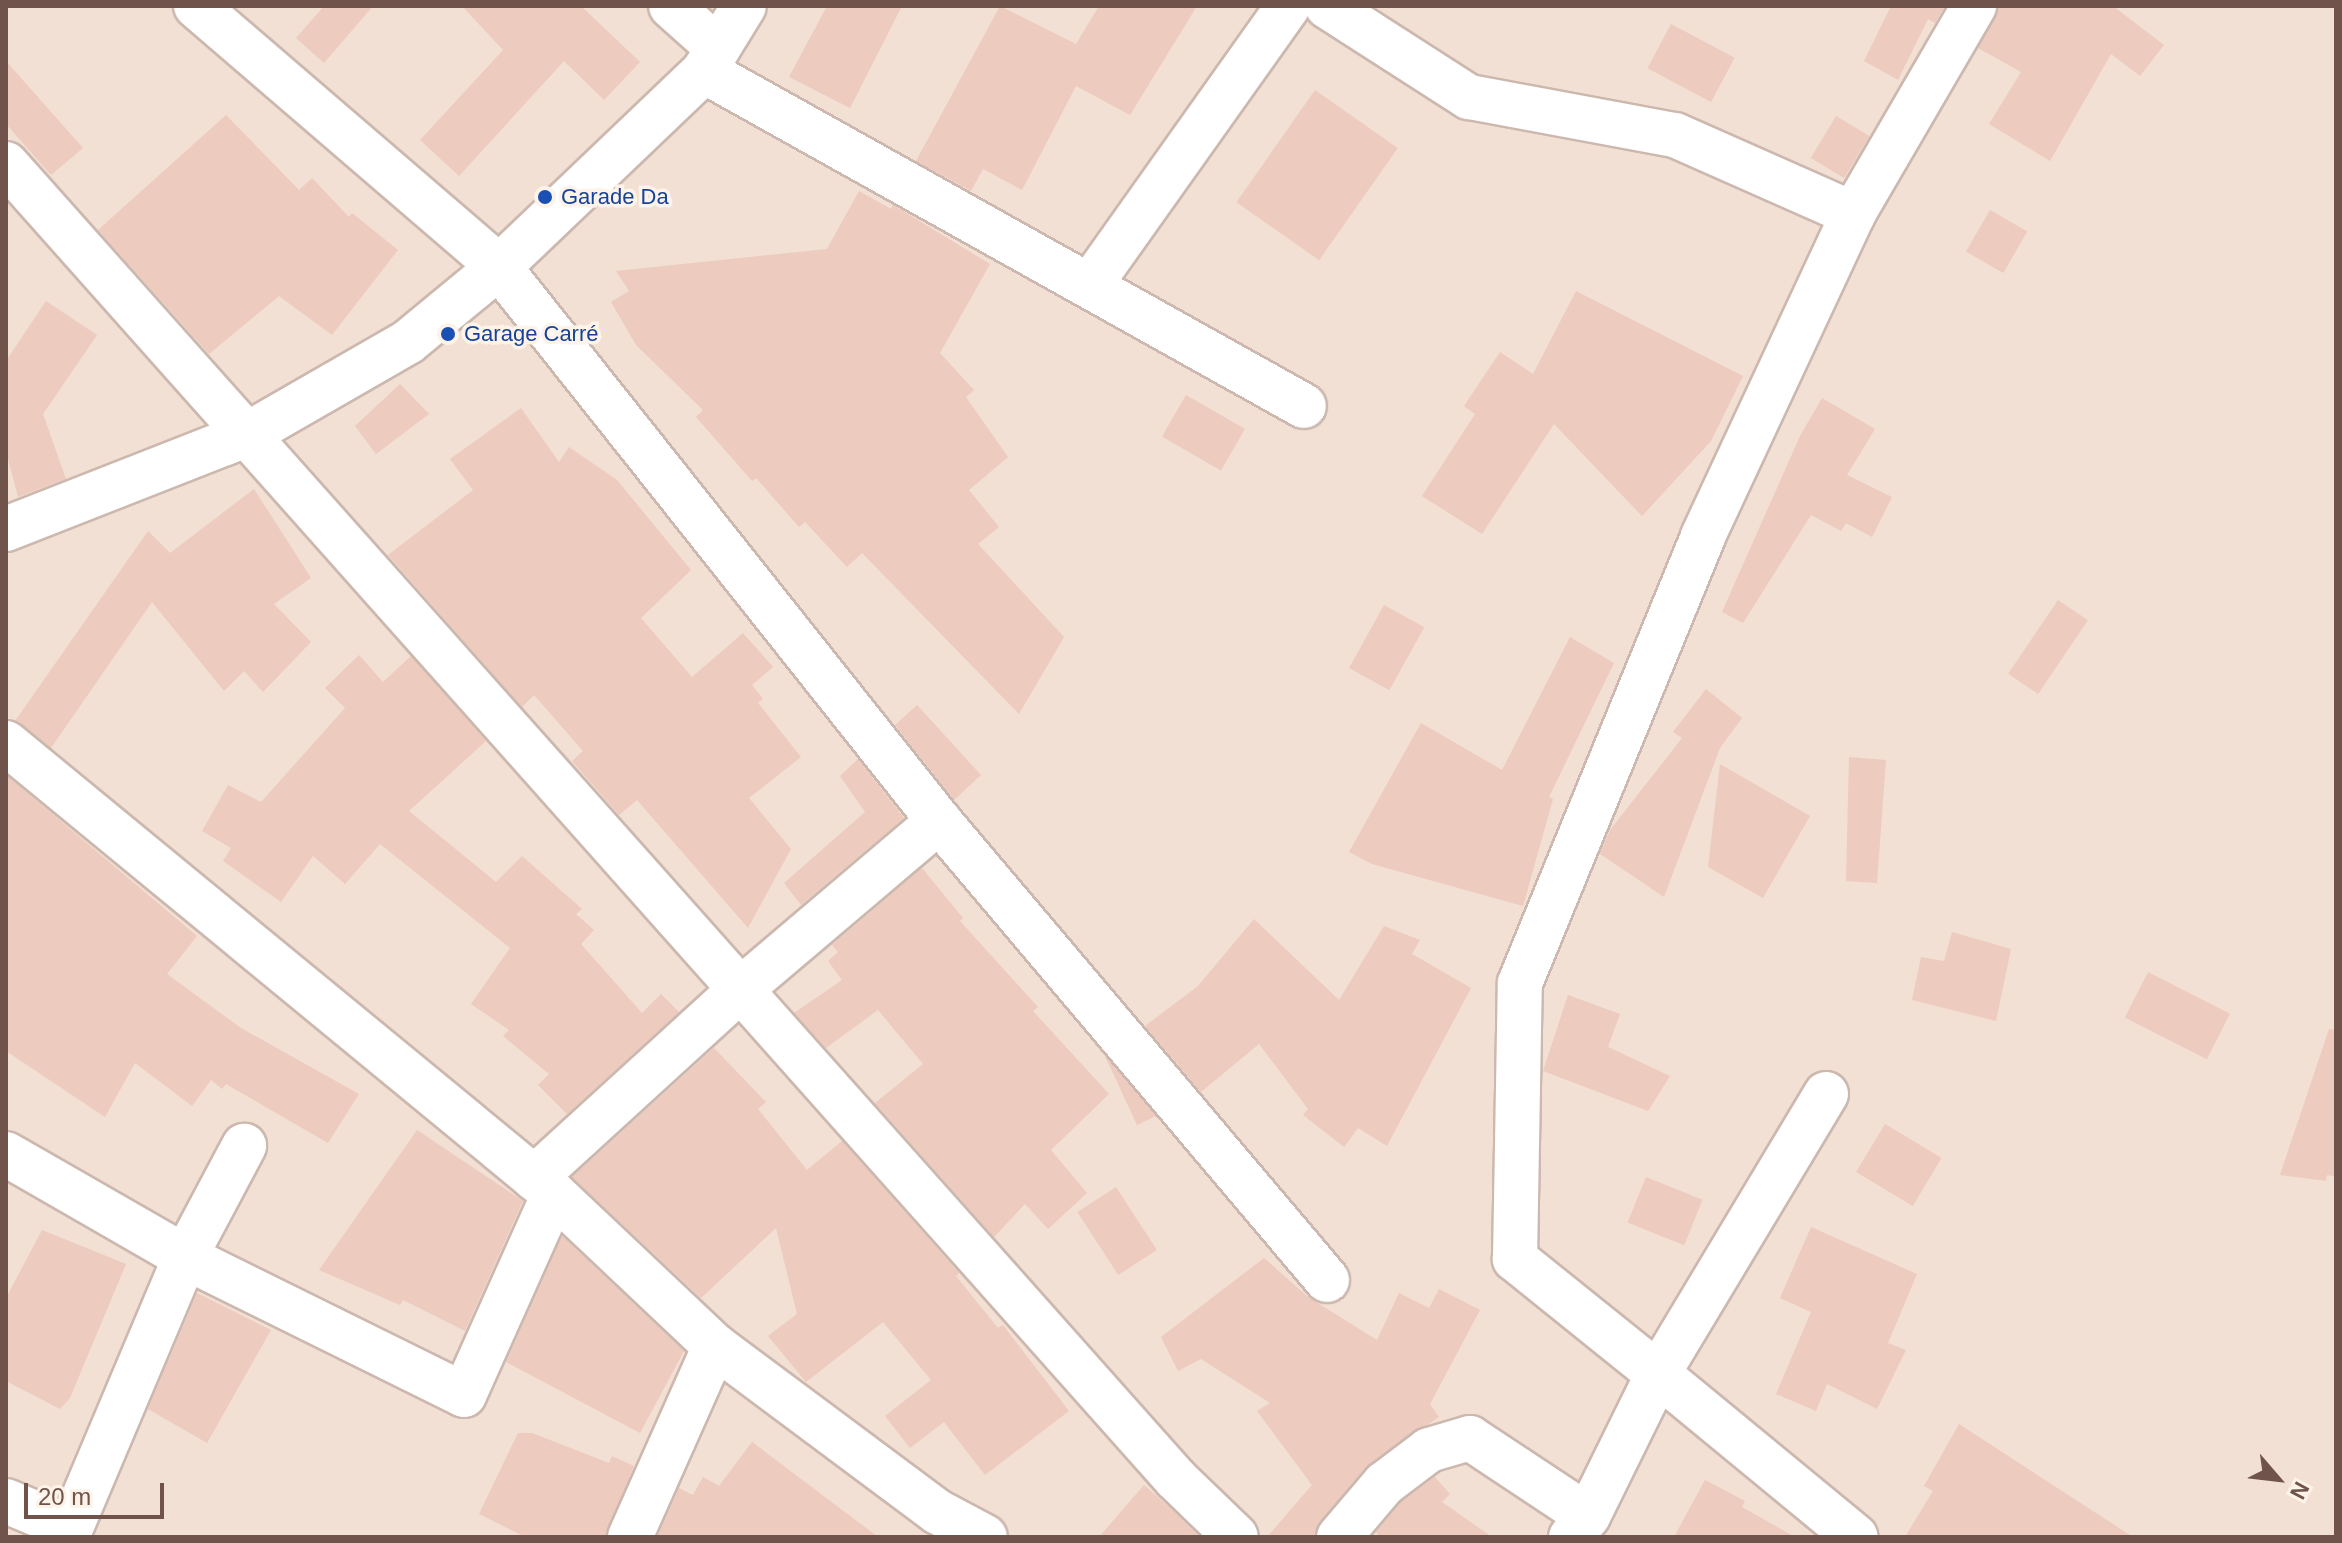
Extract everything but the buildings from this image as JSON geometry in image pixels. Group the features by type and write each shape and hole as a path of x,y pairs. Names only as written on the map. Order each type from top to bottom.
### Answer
{"street":[{"path":"196,6 499,267 939,821 1327,1280"},
{"path":"671,6 711,59 1090,285 1304,406"},
{"path":"6,529 248,434 408,342 499,267 711,59 744,6"},
{"path":"1090,285 1288,6"},
{"path":"1856,1537 1515,1259 1520,983 1703,536 1853,214 1974,6"},
{"path":"1354,12 1469,97 1675,135 1853,214"},
{"path":"6,164 1176,1479 1236,1537"},
{"path":"6,743 544,1186 715,1346 930,1524 985,1537"},
{"path":"6,1154 185,1257 464,1395 544,1186 741,989 939,821"},
{"path":"1339,1537 1384,1484 1429,1450 1470,1438 1579,1526 1658,1374 1826,1094"},
{"path":"6,1501 68,1532 185,1257 244,1146"},
{"path":"630,1537 715,1346"}],"shaded area":[{"path":"6,6 2336,6 2336,1537 6,1537"}],"place":[{"name":"Garade Da","path":"545,197"},
{"name":"Garage Carré","path":"448,334"}]}
